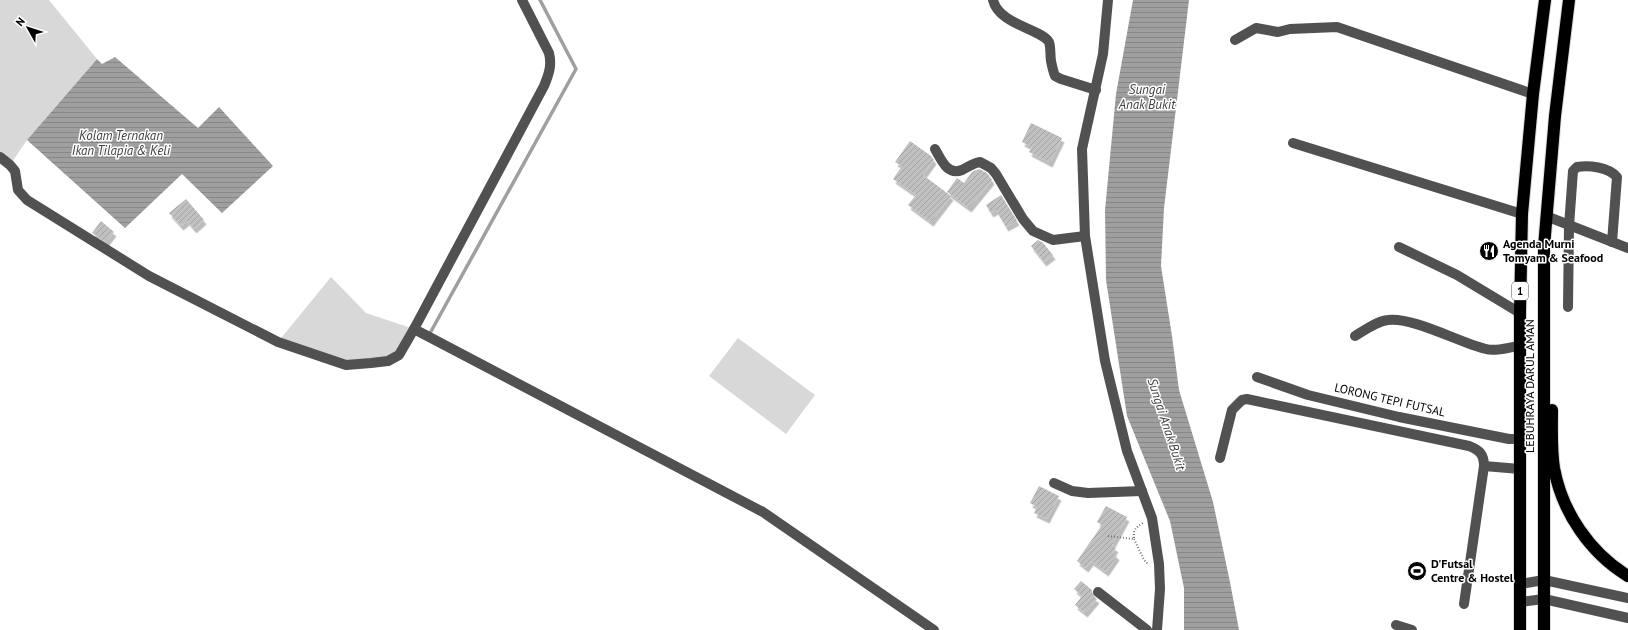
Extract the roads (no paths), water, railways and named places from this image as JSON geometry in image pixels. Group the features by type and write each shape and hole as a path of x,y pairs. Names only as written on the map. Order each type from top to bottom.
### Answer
{"highway":[{"name":"LEBUHRAYA DARUL AMAN","path":"1520,630 1519,439 1522,214 1533,94 1545,0"},
{"name":"LEBUHRAYA DARUL AMAN","path":"1544,630 1544,247 1555,116 1569,0"},
{"path":"1544,247 1554,468 1563,497 1574,522 1589,542 1608,562 1628,576"}],"street":[{"path":"0,157 15,171 18,190 27,200 149,276 278,342 346,365 388,361 399,355 414,329 544,86 550,71 551,60 549,52 522,0"},
{"path":"993,0 994,4 1002,14 1017,25 1044,37 1048,42 1055,76 1096,90"},
{"path":"1108,0 1103,54 1082,149 1085,236 1105,361 1127,451 1152,518 1159,564 1160,589 1157,630"},
{"path":"1235,40 1256,28 1278,32 1338,27 1533,94"},
{"path":"1293,143 1522,214"},
{"path":"935,149 950,170 961,171 980,162 991,168 1022,219 1033,231 1053,240 1085,236"},
{"path":"1568,307 1569,226 1574,168 1581,166 1596,167 1610,172 1617,177 1612,242"},
{"path":"1546,216 1628,248"},
{"path":"1399,247 1457,275 1520,313"},
{"path":"1355,336 1387,320 1397,320 1438,332 1487,350 1520,346"},
{"path":"414,329 763,512 934,630"},
{"name":"LORONG TEPI FUTSAL","path":"1257,377 1308,395 1398,417 1509,439 1519,439"},
{"path":"1220,458 1232,410 1242,400 1469,446 1477,450 1482,454 1484,466 1464,604"},
{"path":"1484,466 1520,469"},
{"path":"1054,483 1072,491 1088,493 1142,491"},
{"path":"1520,584 1544,580 1628,598"},
{"path":"1098,592 1147,630"},
{"path":"1520,602 1544,599 1628,618"},
{"path":"1396,625 1412,630"}],"water":[{"name":"Sungai Anak Bukit","path":"1133,0 1189,0 1164,208 1161,266 1179,390 1213,502 1239,630 1184,630 1184,588 1170,521 1127,416 1106,280 1105,210 1116,94"},
{"name":"Kolam Ternakan Ikan Tilapia & Keli","path":"115,57 198,128 219,107 273,166 222,213 182,174 125,228 27,140 97,59 102,64"}],"waterway":[{"path":"429,335 576,69 540,0"}],"place":[{"name":"Agenda Murni Tomyam & Seafood","path":"1489,251"},
{"name":"D'Futsal Centre & Hostel","path":"1417,571"}]}
